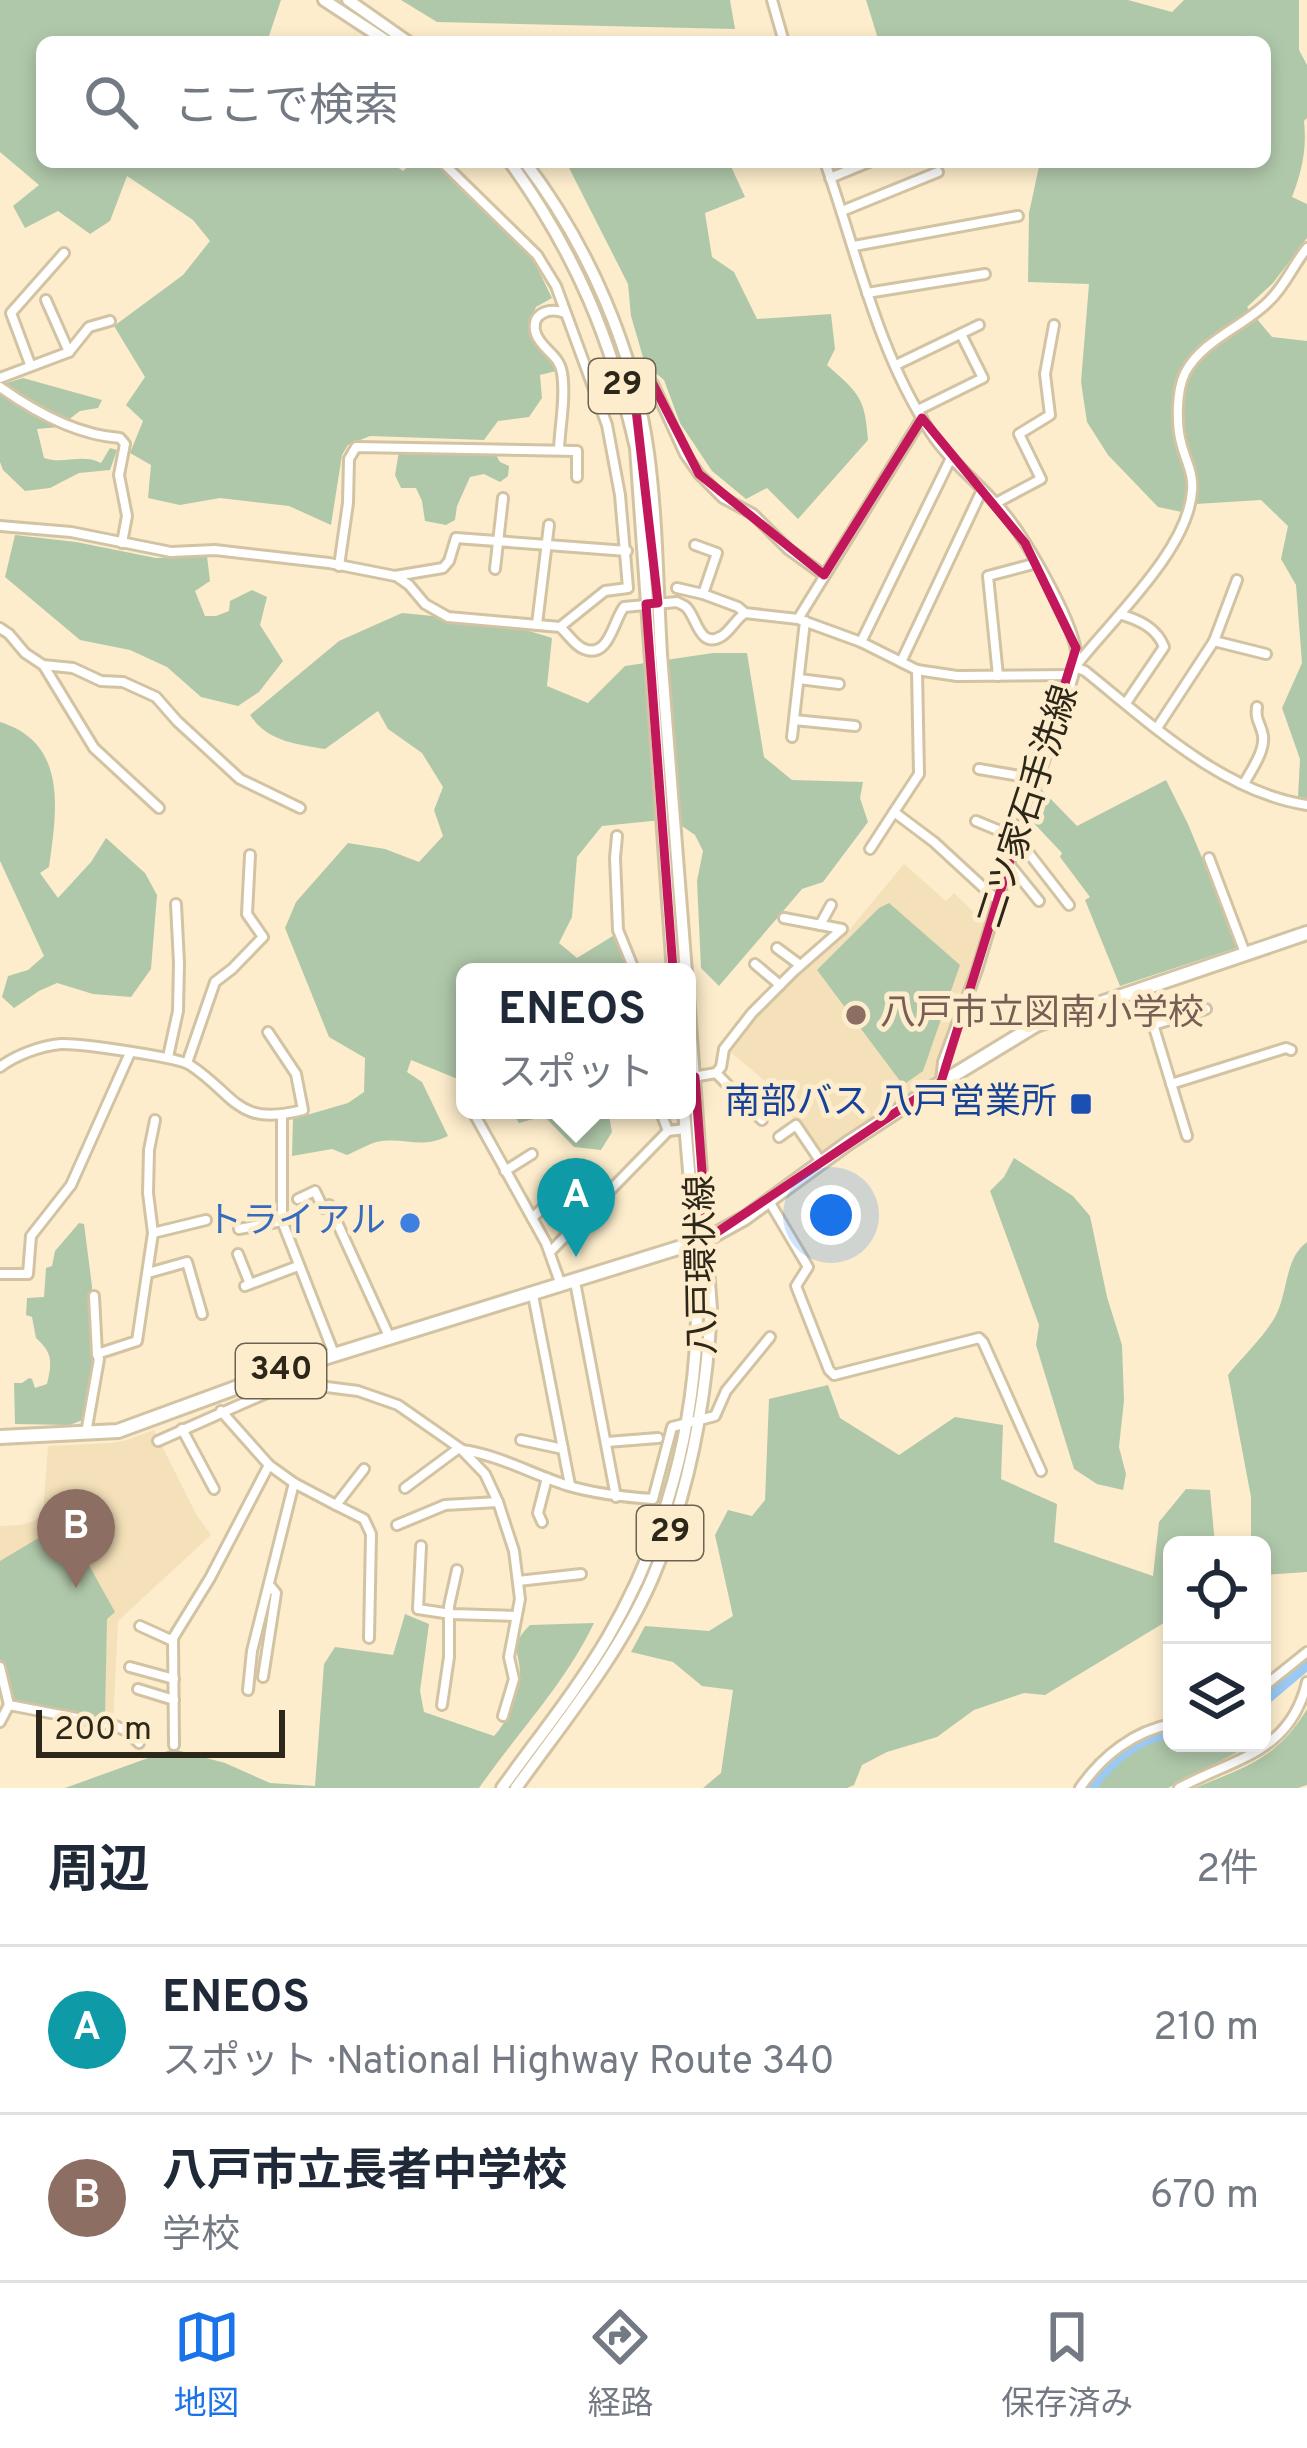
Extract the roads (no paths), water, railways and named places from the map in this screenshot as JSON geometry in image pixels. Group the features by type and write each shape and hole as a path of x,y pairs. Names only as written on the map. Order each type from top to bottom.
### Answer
{"highway":[{"name":"340","path":"0,1437 118,1431 389,1336 701,1242 769,1202 941,1082 1036,1025 1307,933"}],"main road":[{"path":"324,0 379,36"},
{"path":"348,0 399,36"},
{"name":"29","path":"514,168 545,211 579,274 605,335 636,448 669,840 673,963"},
{"name":"29","path":"529,168 593,273 633,383 651,481 652,603"},
{"name":"29","path":"669,840 685,963"},
{"name":"八戸環状線","path":"684,1119 701,1242"},
{"name":"八戸環状線","path":"516,1788 608,1659 651,1581 681,1500 694,1423 701,1242 694,1119"},
{"name":"八戸環状線","path":"502,1788 607,1640 634,1589 694,1423"}],"street":[{"path":"772,0 782,36"},
{"path":"448,168 537,255 556,286 608,425 628,587 605,591 560,627"},
{"name":"二ツ家石手洗線","path":"827,168 880,332 920,414 950,460 1009,518 1058,605 1076,648 1074,671 941,1082"},
{"path":"830,178 854,168"},
{"path":"842,211 938,172"},
{"path":"854,246 1018,216"},
{"path":"1074,671 1163,560 1188,514 1193,490 1180,440 1181,380 1196,358 1274,298 1307,248"},
{"path":"30,364 11,313 64,254"},
{"path":"867,293 985,274"},
{"path":"46,300 69,352"},
{"path":"559,449 561,366 536,335 536,325 538,316 547,310 565,313"},
{"path":"0,378 69,352 89,327 110,321"},
{"path":"896,365 979,325"},
{"path":"996,503 1041,479 1019,434 1050,416 1045,374 1054,325"},
{"path":"792,737 801,620 824,575 920,414 983,378 961,334"},
{"path":"633,383 653,384 699,475 824,575"},
{"path":"0,387 30,409 100,436 120,438 124,444 119,475 127,516 122,543"},
{"path":"339,566 349,459 356,447 559,449 577,452 577,477"},
{"path":"861,642 950,460"},
{"path":"901,662 982,490"},
{"path":"495,569 503,498"},
{"path":"537,624 548,525"},
{"path":"0,526 70,532 171,552 243,552 395,576 443,568 456,538 627,551"},
{"path":"695,545 717,553 703,594"},
{"path":"998,676 988,576 1036,563"},
{"path":"395,576 424,604 448,617 560,627 582,649 597,650 608,641 623,608 677,602 691,612 697,631 717,639 745,613"},
{"path":"1157,728 1214,640 1237,580"},
{"path":"677,588 745,613 801,620 917,670 957,676 1085,671 1223,774 1280,799 1307,805"},
{"path":"1122,615 1158,634 1164,646 1126,703"},
{"path":"0,628 43,665 94,748 159,808"},
{"path":"1214,640 1265,654"},
{"path":"43,665 123,682 156,697 240,778 300,808"},
{"path":"870,849 919,773 917,670"},
{"path":"798,679 839,684"},
{"path":"1244,784 1263,742 1255,718 1257,706"},
{"path":"794,720 855,726"},
{"path":"979,769 1037,779"},
{"path":"894,812 998,901"},
{"path":"976,821 1017,838 1069,904"},
{"path":"617,836 618,930 631,963"},
{"path":"187,1063 215,982 262,937 247,914 250,855"},
{"path":"1209,858 1245,952"},
{"path":"1010,864 1039,901"},
{"path":"169,1057 178,1011 176,904"},
{"path":"820,925 831,904"},
{"path":"696,1076 716,1073 724,1049 752,1013 842,929 784,918"},
{"path":"777,948 800,966"},
{"path":"755,964 780,985"},
{"path":"1142,987 1187,1136"},
{"path":"1154,1024 1206,1009"},
{"path":"0,1066 14,1056 62,1044 169,1057 187,1063 254,1115 303,1110 296,1074 268,1032"},
{"path":"1172,1084 1291,1050"},
{"path":"0,1274 28,1274 31,1236 71,1185 130,1053"},
{"path":"716,1073 762,1120"},
{"path":"282,1115 282,1221 334,1354"},
{"path":"477,1119 568,1284 616,1497"},
{"path":"665,1119 668,1131"},
{"path":"97,1354 136,1340 153,1233 148,1193 155,1120"},
{"path":"779,1136 796,1125 821,1163"},
{"path":"550,1252 668,1131 685,1130"},
{"path":"506,1171 532,1154"},
{"path":"532,1218 572,1182"},
{"path":"298,1199 315,1191 322,1208 329,1205 389,1336"},
{"path":"769,1202 808,1267 796,1286 834,1375 979,1338 1041,1471"},
{"path":"153,1233 206,1220"},
{"path":"239,1229 282,1221"},
{"path":"238,1254 248,1285 298,1266"},
{"path":"148,1273 187,1262 202,1314"},
{"path":"533,1295 570,1486"},
{"path":"86,1434 99,1359 94,1296"},
{"path":"405,1488 460,1449 487,1453 570,1486 616,1497 653,1499 672,1427 715,1416 726,1391 770,1337"},
{"path":"158,1441 278,1388 276,1373 398,1405 460,1449 484,1474 514,1551 520,1599 509,1657 514,1679 503,1716"},
{"path":"221,1411 269,1465 364,1519 371,1534 369,1638"},
{"path":"182,1429 214,1489"},
{"path":"607,1442 658,1438"},
{"path":"521,1440 562,1449"},
{"path":"174,1745 172,1642 269,1465"},
{"path":"336,1505 364,1469"},
{"path":"542,1522 538,1513 547,1478"},
{"path":"248,1690 252,1651 294,1483"},
{"path":"397,1525 446,1505 498,1502"},
{"path":"421,1546 418,1609 515,1616"},
{"path":"442,1705 449,1606 458,1570"},
{"path":"518,1582 581,1574"},
{"path":"263,1677 276,1593 270,1586"},
{"path":"140,1626 172,1642"},
{"path":"1271,1681 1307,1652"},
{"path":"0,1666 9,1706 0,1722"},
{"path":"130,1667 174,1679"},
{"path":"1180,1788 1272,1742 1294,1717 1307,1682"},
{"path":"138,1689 174,1700"},
{"path":"9,1706 113,1724 139,1743"},
{"path":"1080,1788 1100,1763 1132,1738 1163,1726"}],"waterway":[{"path":"1271,1692 1307,1662"},
{"path":"1088,1788 1124,1750 1163,1732"}],"place":[{"name":"八戸市立図南小学校","path":"856,1015"},
{"name":"南部バス 八戸営業所","path":"1081,1104"},
{"name":"トライアル","path":"410,1223"},
{"name":"ENEOS","path":"576,1257"},
{"name":"八戸市立長者中学校","path":"76,1588"}]}
